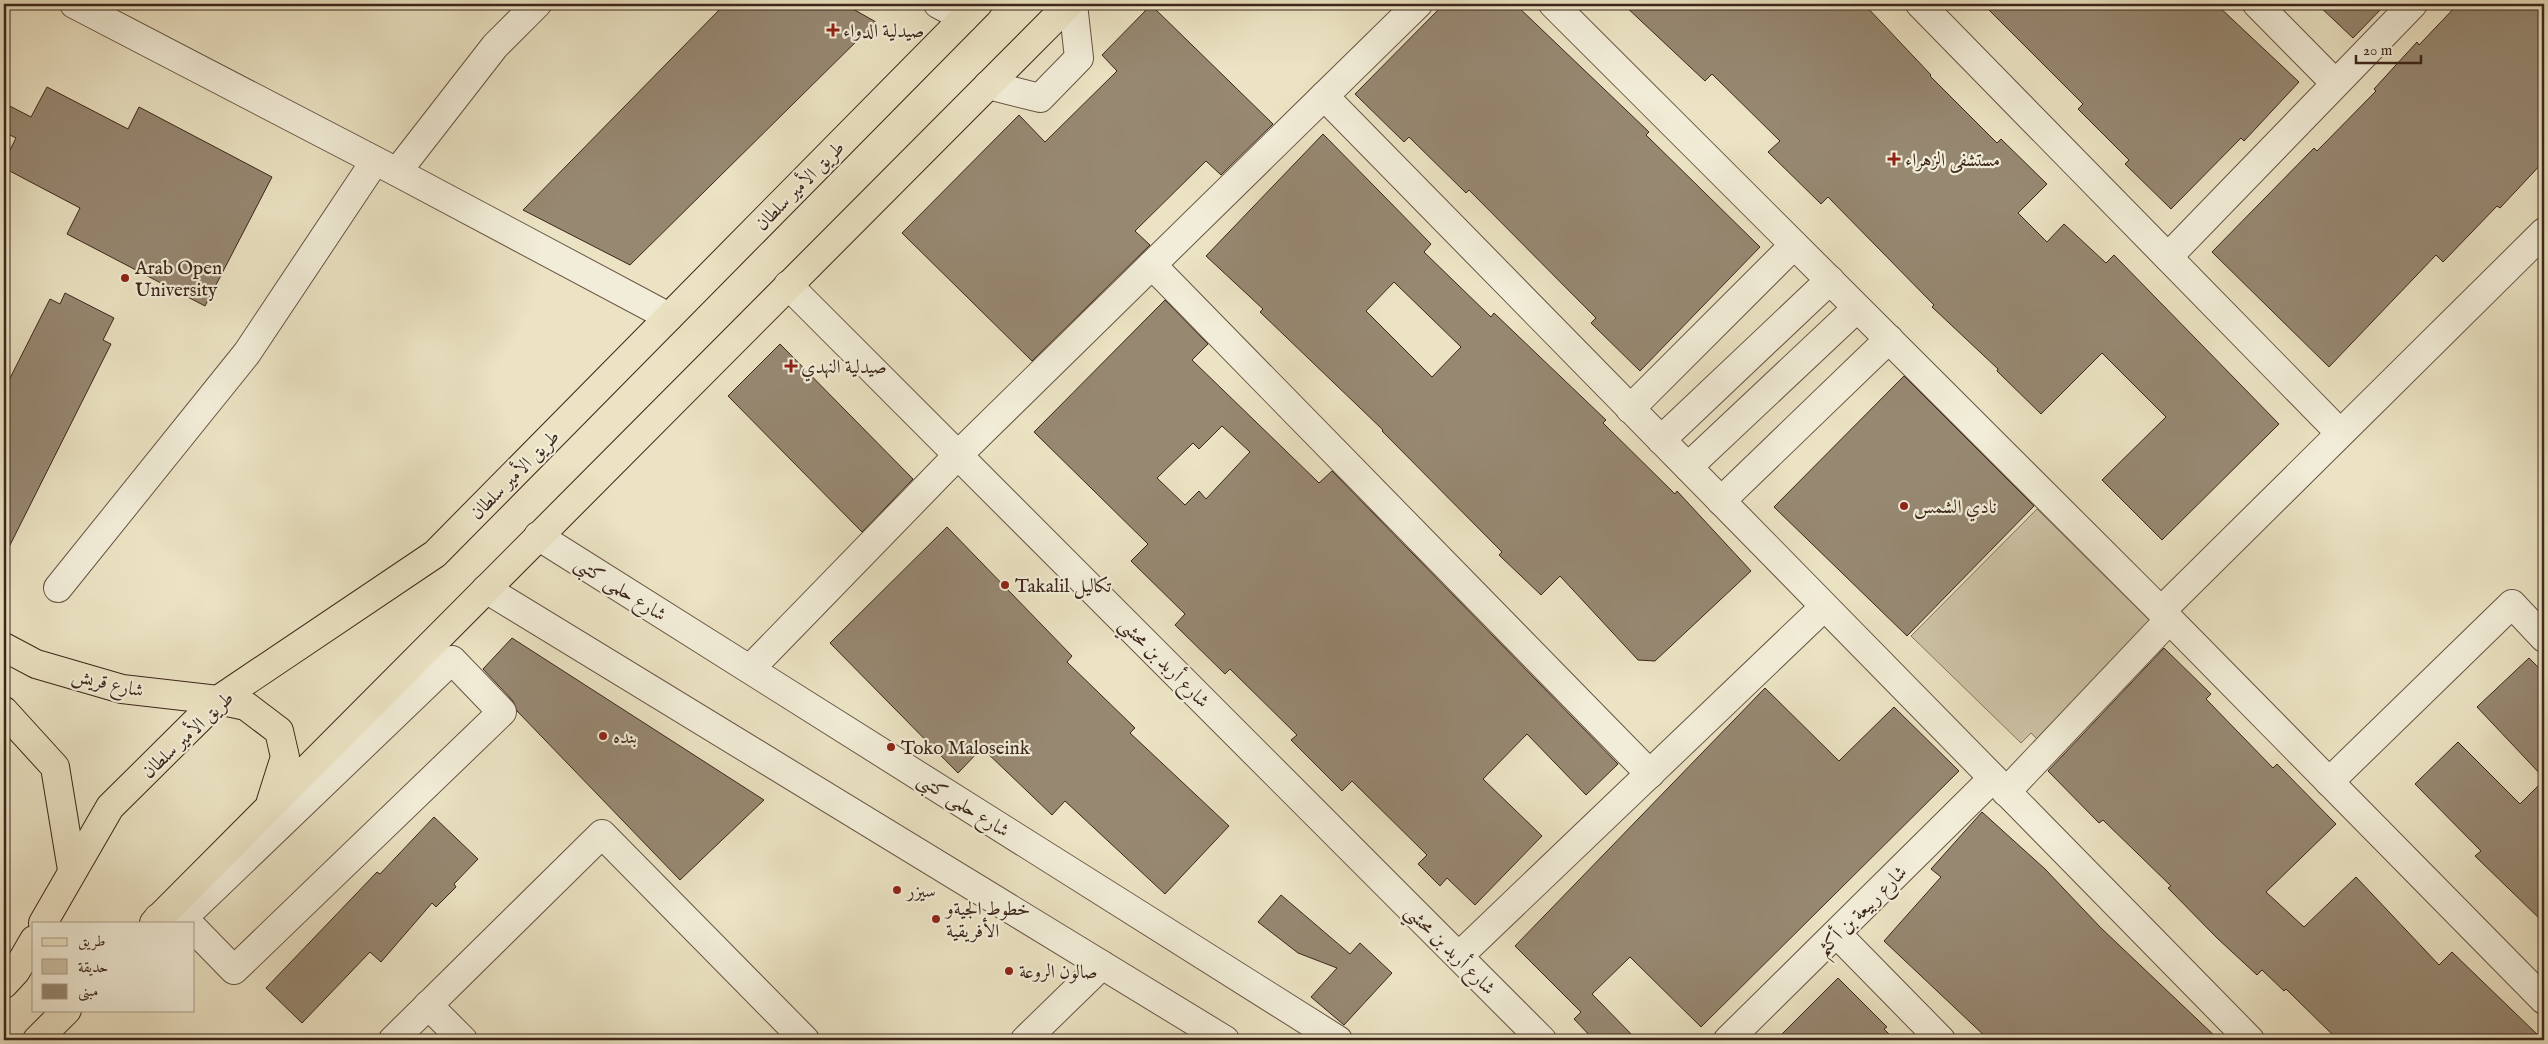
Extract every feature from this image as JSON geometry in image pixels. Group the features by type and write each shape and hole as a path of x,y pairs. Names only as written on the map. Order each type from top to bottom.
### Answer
{"main road":[{"path":"175,922 268,807 1069,4"},
{"name":"طريق الأمير سلطان","path":"44,922 110,807 218,700 435,554 971,11"},
{"name":"شارع قريش","path":"4,647 36,664 122,689 218,700 246,706 280,731 285,757 268,807"},
{"path":"4,711 55,767 72,870"},
{"path":"4,984 16,971 32,943"},
{"path":"37,1040 65,1012"}],"street":[{"path":"74,4 669,318"},
{"path":"58,588 247,353 386,167 495,46 537,4"},
{"path":"938,4 971,11"},
{"path":"988,85 1040,98 1079,58 1073,4"},
{"path":"750,669 958,455 1418,4"},
{"path":"1553,4 2165,615 2544,1000"},
{"path":"1920,4 2340,433"},
{"path":"2258,4 2336,83"},
{"path":"2168,257 2413,4"},
{"path":"1324,96 2250,1040"},
{"name":"شارع ربيعة بن أكثم","path":"1728,1040 1837,934 1999,785 2340,433 2544,232"},
{"path":"1630,409 1794,245"},
{"path":"1152,264 1650,774"},
{"path":"1661,440 1830,280"},
{"name":"شارع أربد بن محشي","path":"788,285 1542,1040"},
{"path":"1688,467 1857,308"},
{"path":"1721,501 1889,339"},
{"name":"شارع حلمى كتبى","path":"538,536 1338,1040"},
{"path":"486,589 1225,1040"},
{"path":"2329,782 2512,604 2544,638"},
{"path":"1458,956 1824,607"},
{"path":"435,640 441,671"},
{"path":"175,922 452,660 502,712 234,970 195,938"},
{"path":"393,1040 602,834 805,1040"},
{"path":"1837,934 1941,1040"},
{"path":"1025,1040 1102,965"},
{"path":"428,1005 463,1040"}],"green space":[{"path":"2037,509 2154,625 2040,742 2031,733 2021,743 1911,636"}],"building":[{"path":"725,4 844,4 876,22 630,265 523,210"},
{"path":"1444,4 1515,4 1649,132 1646,135 1760,247 1640,371 1591,323 1596,318 1469,190 1466,193 1409,137 1404,142 1355,94"},
{"path":"1623,4 1864,4 1930,76 1997,143 2001,139 2047,184 2018,213 2047,242 2064,224 2106,263 2114,255 2279,424 2162,540 2102,480 2166,417 2102,353 2041,414 1997,371 1998,369 1932,307 1934,305 1828,197 1821,204 1768,152 1780,141 1712,74 1705,81"},
{"path":"1983,4 2216,4 2299,82 2244,141 2241,138 2171,209 2125,164 2129,160 2078,109 2083,104"},
{"path":"2317,4 2386,4 2353,38"},
{"path":"2458,4 2544,4 2544,161 2500,208 2497,206 2443,262 2436,255 2329,367 2212,252 2314,148 2317,151 2376,91 2374,89 2417,42 2419,45"},
{"path":"1151,5 1273,124 1221,175 1206,161 1135,231 1150,245 1032,361 902,233 1019,115 1045,142 1117,71 1102,55"},
{"name":"Arab Open University","path":"47,87 128,129 139,107 272,177 205,306 67,234 80,208 4,168 4,162 16,138 4,132 4,103 31,117"},
{"path":"1323,134 1431,244 1424,252 1491,317 1494,313 1606,420 1603,423 1675,494 1677,491 1751,571 1655,661 1638,660 1560,576 1541,595 1499,555 1502,552 1383,430 1260,312 1263,309 1206,256","holes":["1394,282 1461,347 1432,377 1366,311"]},
{"path":"65,293 114,318 103,340 111,344 4,557 4,390 50,299 60,304"},
{"path":"1165,300 1208,344 1192,360 1319,483 1332,471 1618,764 1586,795 1527,734 1483,779 1542,836 1475,905 1447,878 1440,886 1418,864 1427,855 1352,781 1342,791 1291,740 1297,735 1230,669 1225,674 1175,625 1185,614 1131,561 1148,544 1034,432","holes":["1222,426 1250,452 1206,499 1199,491 1185,505 1157,478 1193,443 1199,449"]},
{"path":"780,344 913,479 862,532 728,396"},
{"name":"نادي الشمس","path":"1904,376 2034,506 1907,636 1774,507"},
{"path":"947,527 1072,656 1067,662 1135,728 1130,733 1229,826 1165,894 1065,801 1052,815 982,748 958,773 830,643"},
{"name":"بنده","path":"512,638 764,800 680,880 517,711 513,701 483,669"},
{"path":"2164,648 2211,694 2206,699 2273,768 2277,764 2336,824 2266,892 2304,927 2356,877 2439,965 2452,952 2543,1040 2338,1040 2286,989 2284,991 2262,970 2257,975 2217,938 2168,888 2171,886 2103,820 2099,823 2048,771"},
{"path":"2529,658 2544,673 2544,778 2477,707"},
{"path":"1765,688 1839,761 1894,707 1959,771 1701,1027 1630,957 1592,994 1637,1040 1594,1040 1574,1019 1581,1012 1515,946"},
{"path":"2458,742 2520,804 2544,780 2544,923 2475,856 2481,851 2415,784"},
{"path":"1982,812 2045,869 2101,928 2219,1040 1989,1040 1884,941 1941,877 1931,869"},
{"path":"434,817 478,859 454,884 456,887 436,907 432,903 381,962 370,952 302,1023 266,988 377,872 380,874"},
{"path":"1281,895 1350,954 1360,943 1392,973 1344,1025 1311,997 1337,968 1298,953 1258,922"},
{"path":"1838,978 1887,1027 1884,1029 1895,1040 1776,1040"}],"place":[{"name":"صيدلية الدواء","path":"833,30"},
{"name":"مستشفى الزهراء","path":"1894,159"},
{"name":"Arab Open University","path":"125,278"},
{"name":"صيدلية النهدي","path":"791,366"},
{"name":"نادي الشمس","path":"1904,506"},
{"name":"Takalil تكاليل","path":"1005,585"},
{"name":"بنده","path":"603,736"},
{"name":"Toko Maloseink","path":"891,747"},
{"name":"سيزر","path":"897,890"},
{"name":"خطوط الجيةو الأفريقية","path":"936,919"},
{"name":"صالون الروعة","path":"1009,971"}]}
